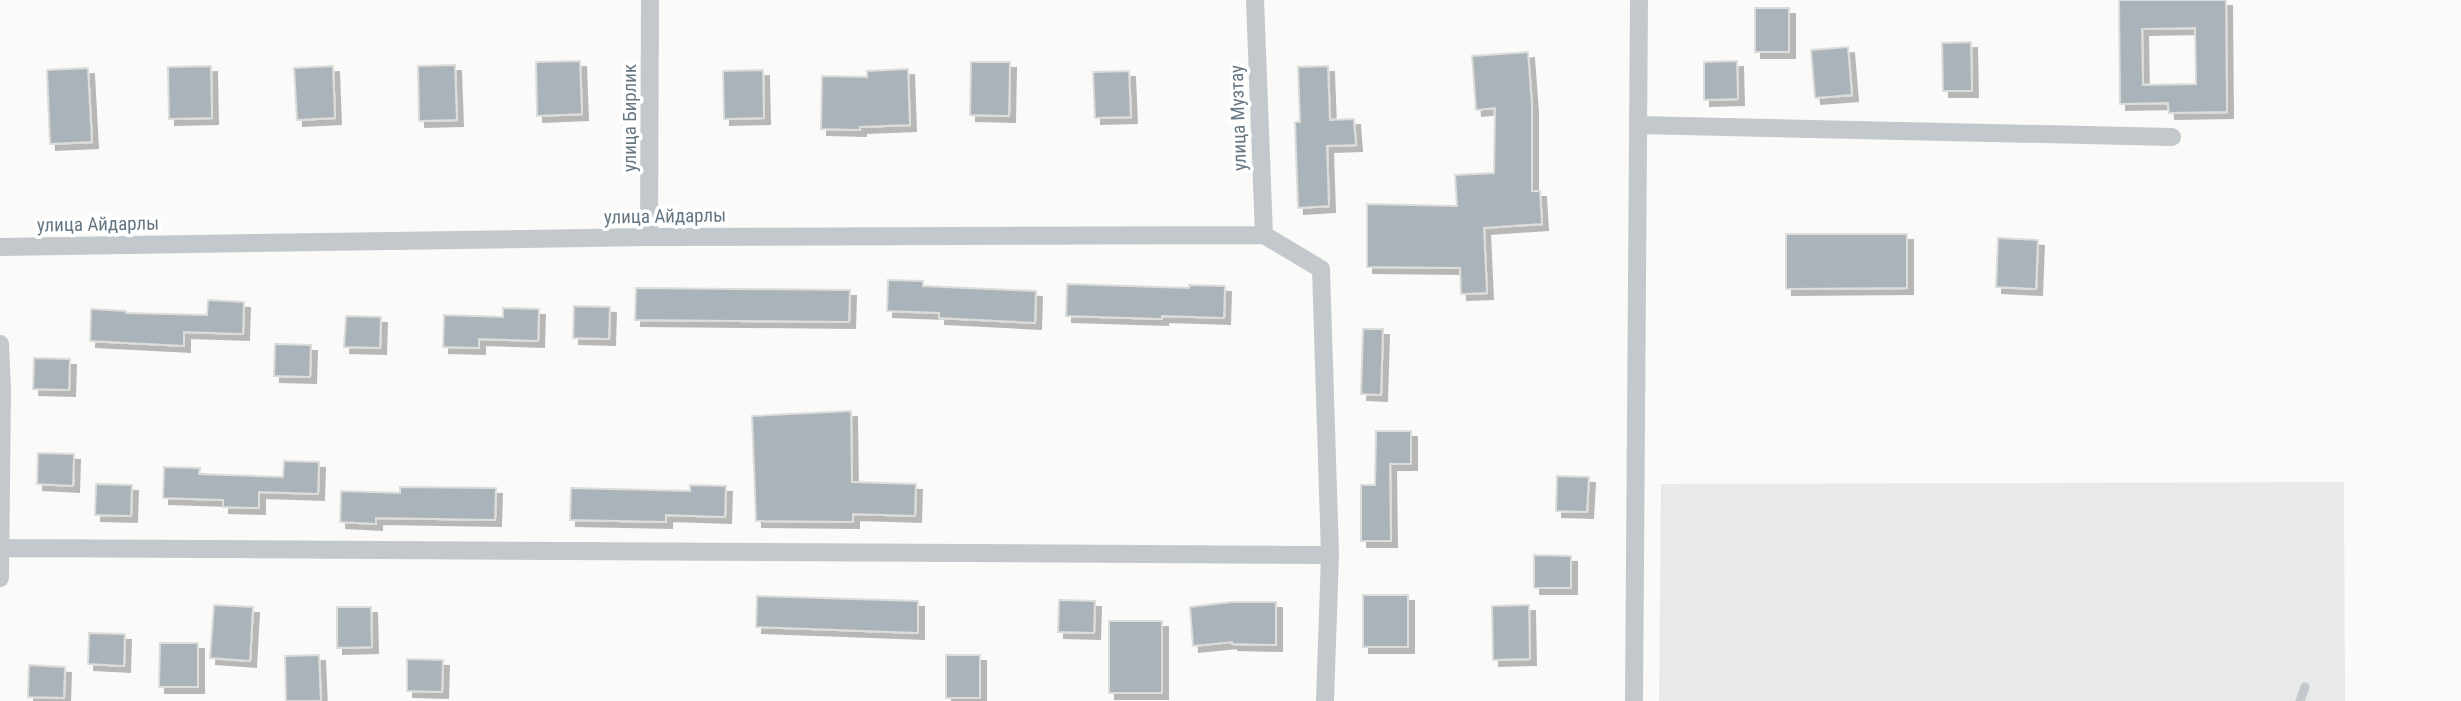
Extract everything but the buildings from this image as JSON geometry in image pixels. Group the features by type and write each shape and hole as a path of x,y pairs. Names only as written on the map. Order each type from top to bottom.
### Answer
{"street":[{"name":"улица Бирлик","path":"649,237 650,0"},
{"name":"улица Музтау","path":"1255,0 1264,235"},
{"path":"1634,701 1639,0"},
{"path":"1638,125 2172,137"},
{"name":"улица Айдарлы","path":"0,247 649,237 1264,235"},
{"path":"1264,235 1321,269 1330,555 1325,701"},
{"path":"0,344 0,578"},
{"path":"0,548 1330,555"}],"lane":[{"path":"2300,701 2305,687"}],"shaded area":[{"path":"2344,482 2345,701 1659,701 1661,484"}]}
